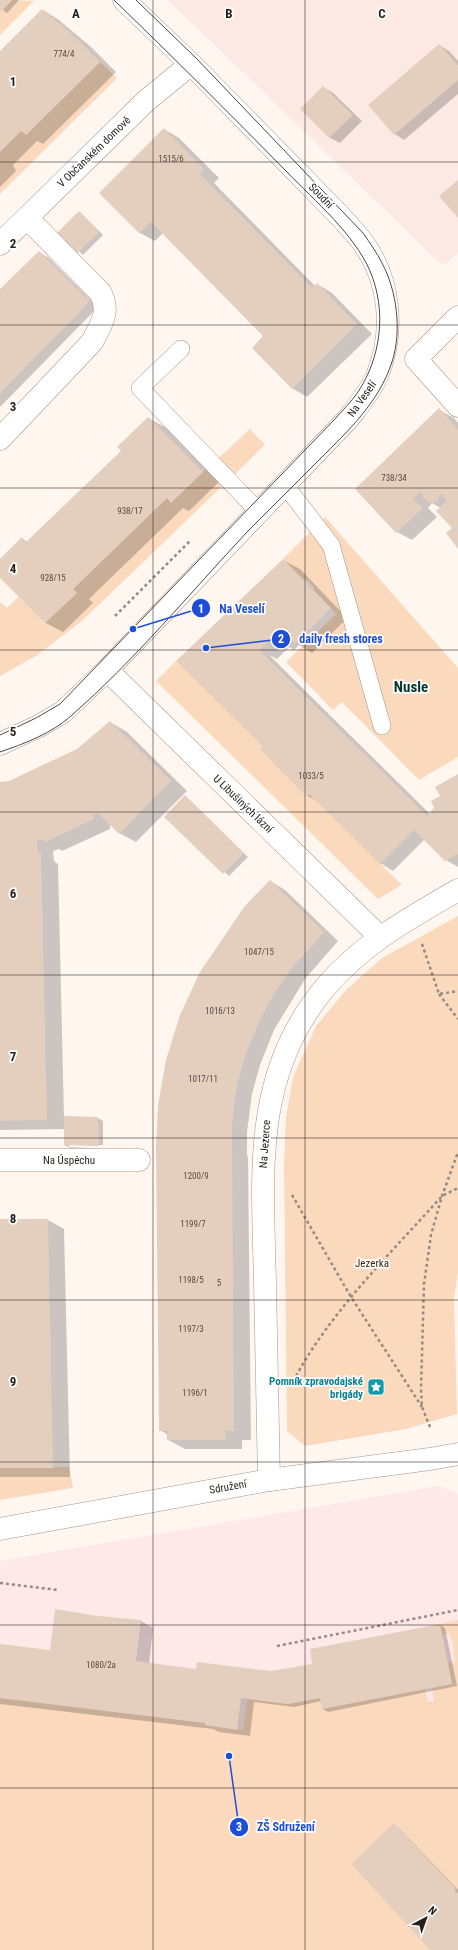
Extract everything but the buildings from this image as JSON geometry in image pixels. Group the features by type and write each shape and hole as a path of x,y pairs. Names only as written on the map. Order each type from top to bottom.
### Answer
{"street":[{"name":"Soudní","path":"124,0 191,64 338,214 361,241 377,268 385,291 388,327 384,357"},
{"name":"V Občanském domově","path":"0,244 146,101 191,64"},
{"path":"0,439 92,342 102,324 106,310 105,300 100,292 27,218"},
{"path":"384,357 392,360 416,359 458,317"},
{"name":"Na Veselí","path":"0,744 39,726 63,712 107,670 348,419 364,398 376,378 384,357"},
{"path":"416,359 458,406"},
{"name":"U Libušiných lázní","path":"107,670 380,938"},
{"name":"Na Jezerce","path":"269,1480 263,1169 268,1111 282,1060 307,1011 331,980 362,951 380,938 409,918 458,890"},
{"name":"Na Úspěchu","path":"0,1160 139,1160"},
{"name":"Sdružení","path":"0,1529 269,1480 458,1454"}],"lane":[{"path":"181,349 140,388 259,512"},
{"path":"284,485 332,545 382,726"}],"path":[{"path":"115,616 191,539"},
{"path":"421,941 439,994 458,1019"},
{"path":"439,994 458,991"},
{"path":"422,1407 424,1284 431,1235 442,1196 458,1152"},
{"path":"294,1379 311,1348 351,1297 442,1196 458,1188"},
{"path":"289,1190 351,1297 422,1407 430,1427"},
{"path":"0,1583 58,1590"},
{"path":"277,1646 458,1610"}],"shaded area":[{"path":"168,0 458,0 458,253 443,266"},
{"path":"438,1486 455,1492 458,1496 458,1950 0,1950 0,1561"}],"green space":[{"path":"12,0 34,1 0,35 0,10 2,11"},
{"path":"100,62 117,78 0,194 0,152 21,131 26,135"},
{"path":"250,429 265,445 83,620 36,656 0,676 0,602 7,608 19,596 45,623 77,593 73,589 167,498 171,502"},
{"path":"325,517 458,668 458,757 419,780 342,702 333,710 286,662 336,614 313,590 315,588 305,578 303,580 283,559"},
{"path":"176,661 263,747 261,749 307,797 309,794 402,885 378,899 156,681"},
{"name":"Jezerka","path":"458,916 458,1272 454,1299 457,1414 406,1429 305,1446 287,1431 284,1163 286,1117 293,1077 316,1026 347,989 382,958"},
{"path":"69,1467 73,1488 0,1500 0,1468"},
{"path":"458,1620 458,1894 454,1890 455,1888 394,1824 351,1864 430,1950 0,1950 0,1698 205,1723 205,1725 243,1730 247,1699 288,1704 320,1698 322,1709 425,1689 428,1702 434,1701 432,1688 452,1684 448,1663 455,1661 452,1639 451,1640 449,1634 442,1635 440,1624"}],"tram line":[{"path":"0,735 36,718 60,704 334,420 355,396 366,378 372,364 379,333 379,302 370,271 363,257 344,231 333,218 223,107 114,0"},
{"path":"0,752 55,728 95,695 118,672 248,531 362,415 379,390 392,362 395,350 397,324 391,286 380,259 363,233 196,58 136,0"}],"place":[{"name":"Na Veselí","path":"133,629"},
{"name":"daily fresh stores","path":"206,648"},
{"name":"Pomník zpravodajské brigády","path":"376,1387"},
{"name":"ZŠ Sdružení","path":"229,1756"}],"district":[{"name":"Nusle","path":"411,687"}]}
